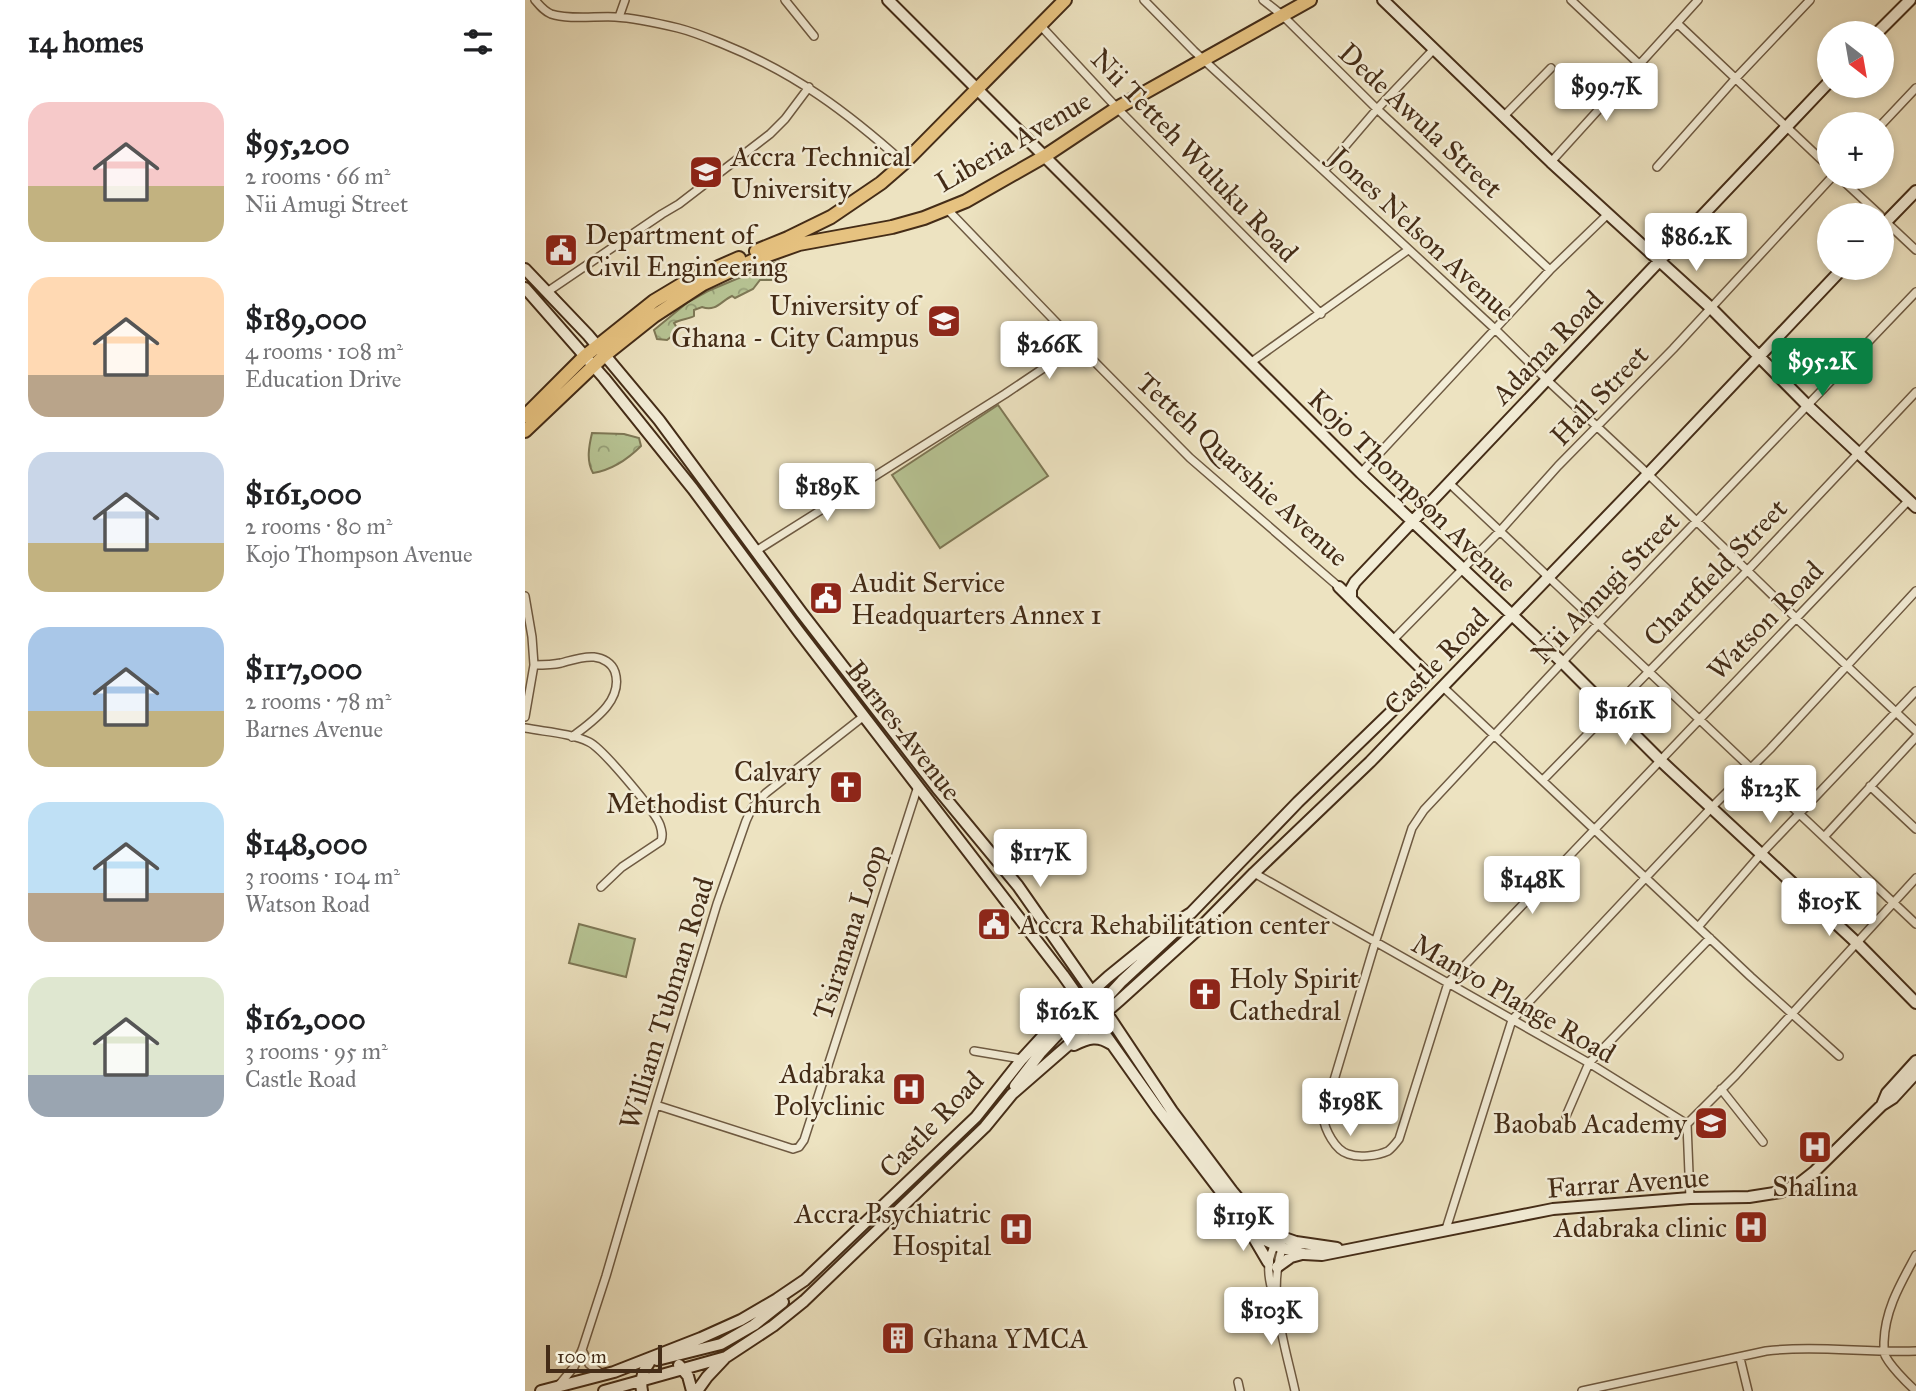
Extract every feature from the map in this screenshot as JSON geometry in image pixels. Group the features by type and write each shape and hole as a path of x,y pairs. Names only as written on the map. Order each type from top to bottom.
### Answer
{"main road":[{"name":"Kojo Thompson Avenue","path":"888,0 1361,473 1562,662 1661,761 1857,943 1916,1003"},
{"name":"Liberia Avenue","path":"525,416 669,291 715,268 815,226 881,183 1065,0"},
{"name":"Liberia Avenue","path":"601,350 703,284 754,260 818,240 892,227 947,209 985,192 1117,108 1310,0"},
{"path":"1383,0 1551,162 1711,308 1807,405 1912,503"},
{"path":"1889,21 1910,0"},
{"name":"Adama Road","path":"1339,587 1355,582 1817,94"},
{"path":"1894,210 1916,191"},
{"path":"815,226 818,240"},
{"name":"Barnes Avenue","path":"525,269 601,350 659,420 937,788 1025,896 1092,991 1114,1046 1247,1226 1304,1254"},
{"name":"Castle Road","path":"604,1391 641,1385 682,1368 726,1356 773,1326 804,1301 985,1127 1012,1094 1062,1051 1100,1011 1120,1000 1205,923 1370,762 1831,280"},
{"name":"Barnes Avenue","path":"525,288 589,360 693,489 799,632 1084,1003 1100,1011 1121,1034 1172,1111 1231,1191 1256,1220 1281,1242"},
{"name":"Liberia Avenue","path":"525,431 589,360"},
{"path":"1351,599 1355,582"},
{"name":"Tetteh Quarshie Avenue","path":"1339,587 1423,670"},
{"name":"Castle Road","path":"541,1391 608,1373 723,1329 771,1303 804,1280 976,1117 1022,1059 1056,1023 1084,1003 1092,991 1108,977 1191,913 1298,802 1421,683 1423,670"},
{"path":"1356,747 1370,762"},
{"path":"1100,1011 1122,981 1181,926 1191,913"},
{"path":"1077,970 1091,977 1108,977"},
{"path":"1056,1023 1069,999 1063,975"},
{"path":"1120,1000 1116,1016 1121,1034"},
{"path":"1012,1094 1041,1052 1084,1003"},
{"path":"1062,1051 1093,1038 1104,1039 1114,1046"},
{"name":"Farrar Avenue","path":"1882,1105 1887,1093 1916,1061"},
{"name":"Farrar Avenue","path":"1304,1254 1322,1255 1553,1209 1690,1198 1763,1196 1781,1192 1800,1183 1837,1151 1916,1073"},
{"path":"1247,1226 1257,1246 1272,1264 1304,1254"},
{"name":"Farrar Avenue","path":"1281,1242 1347,1249"},
{"path":"608,1373 712,1347 741,1333 775,1308 804,1280"},
{"path":"667,1358 682,1368 694,1391 726,1356"},
{"path":"641,1385 644,1369 649,1363"}],"street":[{"path":"535,0 548,13 558,16 619,17 697,33 760,60 809,87 846,112 904,163"},
{"path":"619,17 625,0"},
{"path":"785,0 814,36"},
{"name":"Jones Nelson Avenue","path":"1144,0 1495,329 1916,731"},
{"name":"Dede Awula Street","path":"1263,0 1550,270"},
{"path":"1571,0 1640,65"},
{"path":"1551,162 1698,0"},
{"path":"1657,167 1810,0"},
{"path":"1678,24 1817,155"},
{"name":"Nii Tetteh Wuluku Road","path":"1040,25 1117,108 1321,314"},
{"path":"1324,171 1377,109 1433,50"},
{"path":"1504,116 1551,68"},
{"path":"547,292 679,204 732,164 785,119 809,87"},
{"path":"1893,112 1916,88"},
{"name":"Hall Street","path":"1393,640 1500,531 1558,466 1711,308 1821,189"},
{"path":"1851,189 1865,203"},
{"name":"Tetteh Quarshie Avenue","path":"947,209 1190,458 1339,587"},
{"path":"1361,473 1550,270 1608,214"},
{"path":"1894,231 1916,250"},
{"path":"1250,363 1408,250"},
{"name":"Nii Amugi Street","path":"1448,982 1399,1139 1389,1150 1371,1156 1347,1154 1338,1147 1328,1132 1323,1117 1412,828 1424,810 1562,662 1916,292"},
{"path":"756,551 1005,394 1077,345"},
{"name":"Chartfield Street","path":"1543,780 1747,571 1916,392"},
{"path":"1449,483 1916,924"},
{"name":"Watson Road","path":"1448,982 1796,618 1912,503"},
{"path":"1446,1229 1512,1020 1916,591"},
{"path":"525,596 534,665 525,717"},
{"path":"534,665 596,657 603,659 614,669 616,683 612,698 596,718 572,737"},
{"path":"1443,687 1839,1056"},
{"path":"1698,927 1761,854 1916,691"},
{"name":"William Tubman Road","path":"556,1388 574,1367 582,1350 607,1276 717,904 746,821 752,808 766,793 864,716"},
{"path":"525,728 593,744 657,819 662,832 658,844 622,867 601,887"},
{"path":"1823,837 1916,737"},
{"name":"Tsiranana Loop","path":"656,1105 758,1136 780,1146 793,1149 799,1147 810,1125 918,786"},
{"path":"1870,786 1916,829"},
{"name":"Manyo Plange Road","path":"1254,873 1589,1063 1687,1124"},
{"path":"1690,1198 1687,1124 1736,1075 1916,878"},
{"path":"1566,1116 1589,1063 1710,938"},
{"path":"974,1051 1022,1059"},
{"path":"1721,1089 1763,1142"},
{"path":"1281,1242 1272,1264 1275,1297 1294,1391"},
{"path":"1916,1255 1888,1313 1884,1352 1916,1391"},
{"path":"1582,1391 1789,1348 1916,1351"},
{"path":"582,1350 589,1364 608,1373"},
{"path":"1740,1358 1748,1391"}],"green space":[{"path":"779,261 786,269 785,275 774,280 760,280 753,289 735,298 732,296 715,307 694,310 694,316 674,323 676,333 667,340 657,339 654,330 688,302"},
{"path":"998,405 1048,476 940,548 892,475"},
{"path":"592,433 624,434 639,438 641,446 619,463 593,473 589,458"},
{"path":"579,924 635,939 626,977 569,963"}],"place":[{"name":"Accra Technical University","path":"706,172"},
{"name":"Department of Civil Engineering","path":"561,250"},
{"name":"University of Ghana - City Campus","path":"944,321"},
{"name":"Audit Service Headquarters Annex 1","path":"826,598"},
{"name":"Calvary Methodist Church","path":"846,787"},
{"name":"Accra Rehabilitation center","path":"994,924"},
{"name":"Holy Spirit Cathedral","path":"1205,994"},
{"name":"Adabraka Polyclinic","path":"909,1089"},
{"name":"Baobab Academy","path":"1711,1123"},
{"name":"Shalina","path":"1815,1147"},
{"name":"Adabraka clinic","path":"1751,1227"},
{"name":"Accra Psychiatric Hospital","path":"1016,1229"},
{"name":"Ghana YMCA","path":"898,1338"}]}
